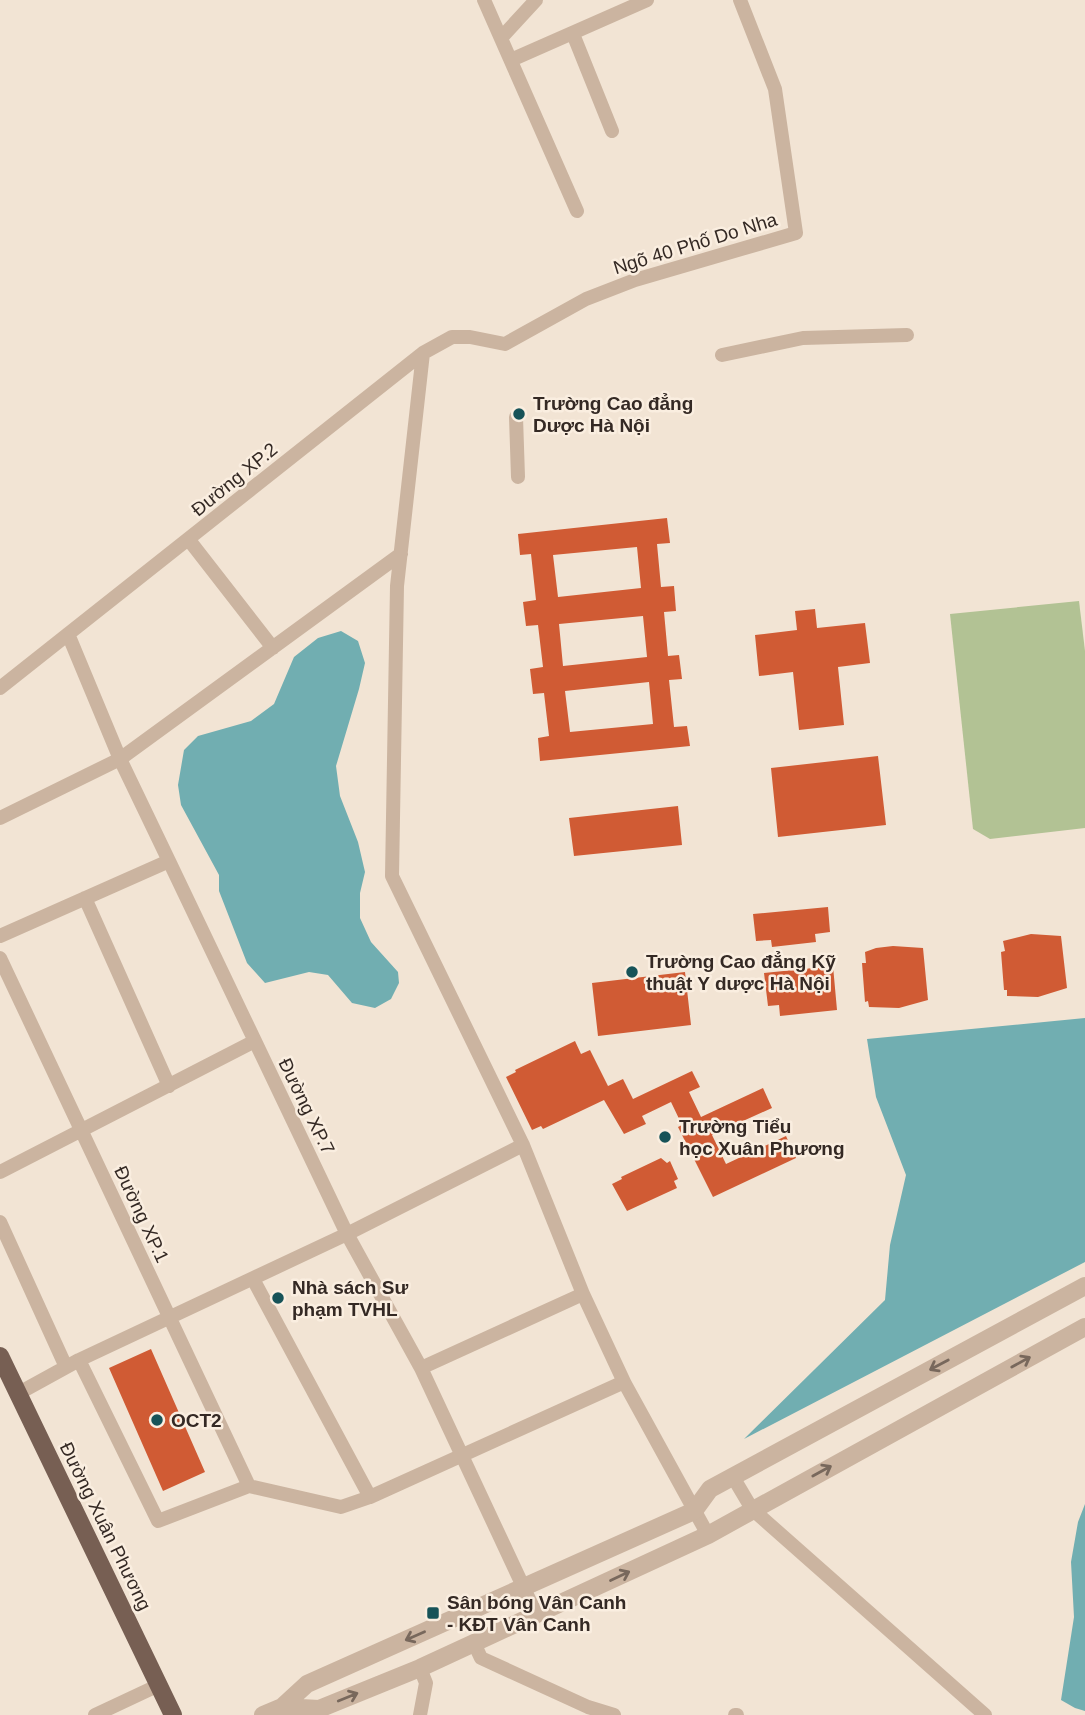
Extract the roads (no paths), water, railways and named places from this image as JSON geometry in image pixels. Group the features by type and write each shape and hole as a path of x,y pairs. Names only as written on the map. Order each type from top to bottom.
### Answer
{"main road":[{"name":"Đường Xuân Phương","path":"0,1356 173,1715"}],"street":[{"path":"484,0 577,211"},
{"path":"501,38 536,0"},
{"path":"510,60 647,0"},
{"name":"Ngõ 40 Phố Do Nha","path":"505,344 586,299 635,280 796,233 775,89 740,0"},
{"path":"573,34 612,131"},
{"path":"722,355 803,338 907,335"},
{"name":"Đường XP.2","path":"0,688 423,353 452,337 470,337 505,344"},
{"path":"423,353 397,599 392,876 523,1146 583,1294 624,1382 708,1535"},
{"path":"516,418 518,477"},
{"path":"189,540 273,648"},
{"path":"0,818 120,759 401,554"},
{"name":"Đường XP.7","path":"68,634 120,759 347,1234 421,1368 536,1614"},
{"path":"0,936 169,861"},
{"path":"85,898 169,1086"},
{"name":"Đường XP.1","path":"0,958 250,1486"},
{"path":"0,1172 255,1041"},
{"path":"19,1393 72,1364 347,1234 523,1146"},
{"path":"0,1222 72,1364 158,1521 250,1486 341,1507 461,1457 624,1382"},
{"path":"253,1279 370,1497"},
{"path":"263,1715 282,1707 307,1684 694,1511 710,1489 1085,1286"},
{"path":"421,1368 583,1294"},
{"path":"282,1707 319,1709 423,1676 474,1643 708,1535 1085,1327"},
{"path":"733,1477 752,1509 985,1715"},
{"path":"474,1643 481,1658 588,1707 614,1715"},
{"path":"420,1715 423,1676"},
{"path":"95,1715 159,1685"}],"water":[{"path":"341,631 358,641 365,663 336,766 340,796 358,842 365,872 360,893 360,918 371,942 398,972 399,983 391,999 375,1008 352,1003 328,975 309,972 265,983 247,963 219,891 219,875 181,805 178,785 184,750 198,736 251,721 274,704 294,657 318,638"},
{"path":"1085,1018 1085,1262 744,1439 885,1300 890,1245 906,1175 876,1097 867,1039"},
{"path":"1085,1504 1085,1711 1061,1700 1074,1617 1071,1562 1078,1522"}],"place":[{"name":"Trường Cao đẳng Dược Hà Nội","path":"519,414"},
{"name":"Trường Cao đẳng Kỹ thuật Y dược Hà Nội","path":"632,972"},
{"name":"Trường Tiểu học Xuân Phương","path":"665,1137"},
{"name":"Nhà sách Sư phạm TVHL","path":"278,1298"},
{"name":"OCT2","path":"157,1420"},
{"name":"Sân bóng Vân Canh - KĐT Vân Canh","path":"433,1613"}]}
